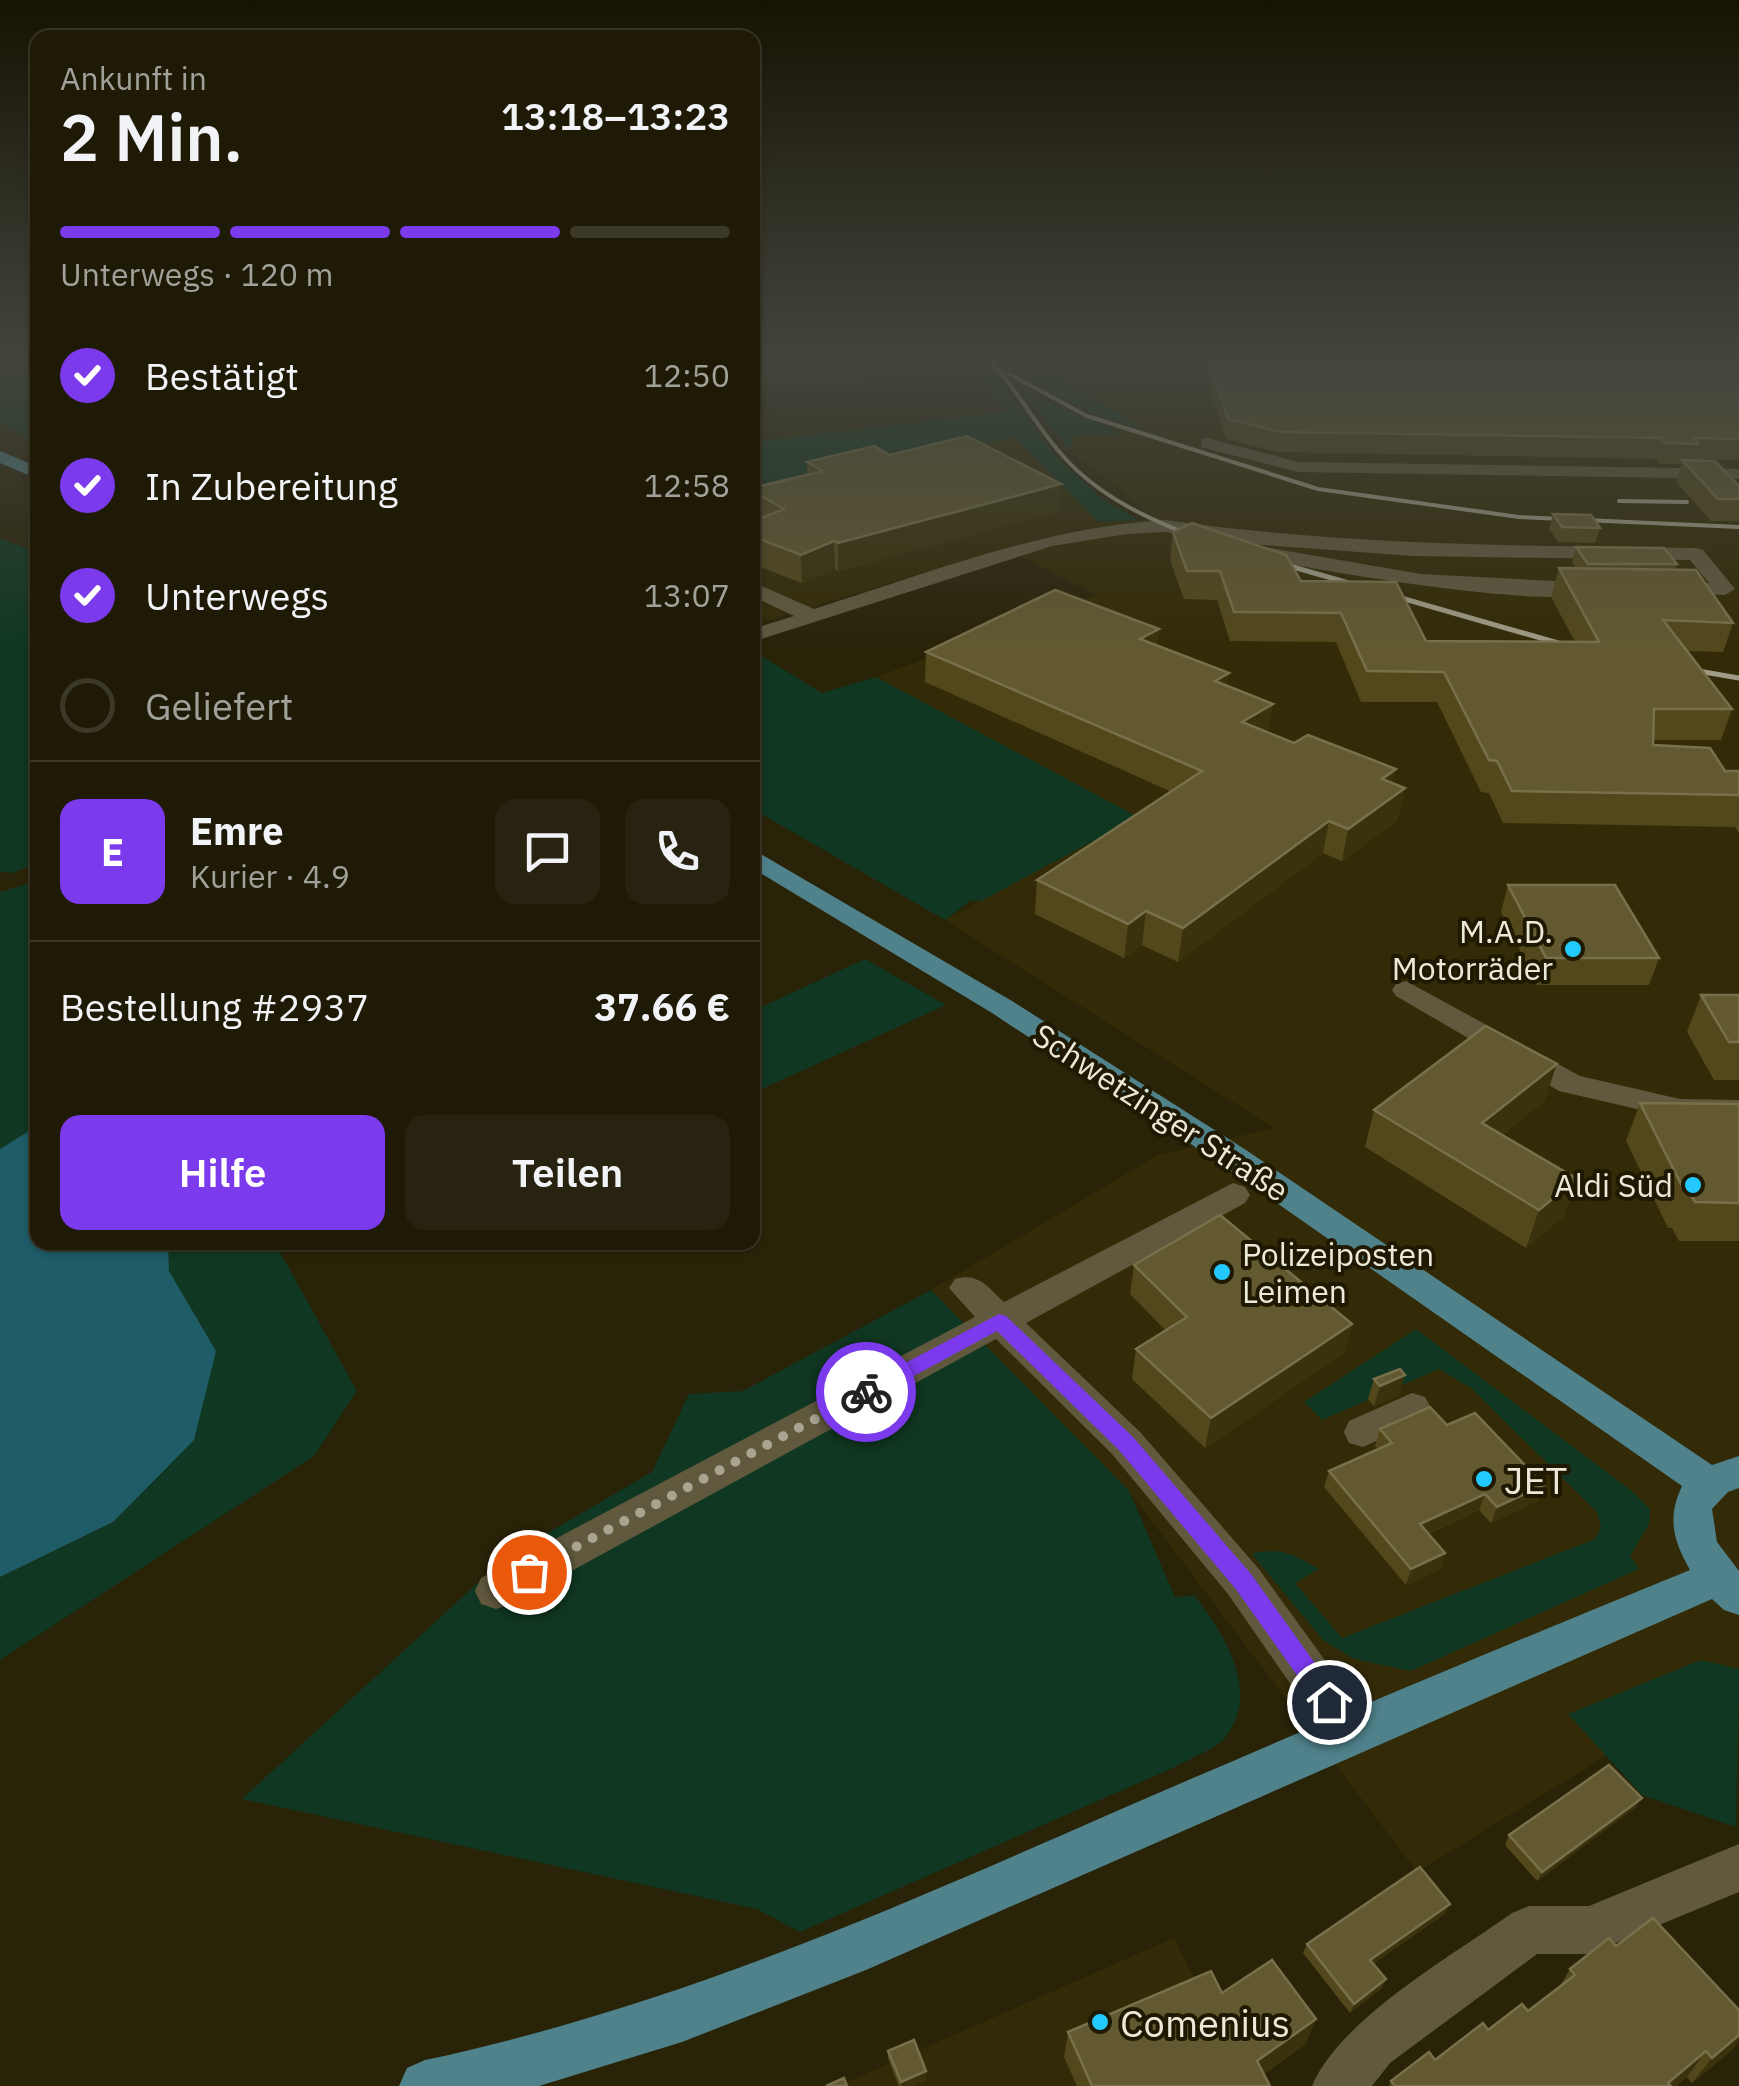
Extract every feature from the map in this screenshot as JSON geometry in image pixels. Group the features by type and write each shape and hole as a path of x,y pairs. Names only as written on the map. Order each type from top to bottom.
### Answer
{"main road":[{"path":"0,456 30,470"},
{"name":"Schwetzinger Straße","path":"760,863 1002,1008 1724,1477"},
{"path":"425,2086 518,2070 716,2003 910,1927 1350,1732 1728,1587 1691,1532 1692,1504 1724,1477"}],"street":[{"path":"1251,454 1298,467 1739,474"},
{"path":"760,633 1049,541 1128,528 1193,529 1331,546 1696,554 1725,590 1645,588"},
{"path":"1193,529 1239,548 1335,570 1447,581 1609,588"},
{"path":"760,592 812,616"},
{"path":"1406,990 1570,1084 1664,1106 1739,1110"},
{"path":"496,1590 1233,1194"},
{"path":"967,1288 1126,1443 1243,1581 1350,1732"},
{"path":"1363,1432 1412,1408"},
{"path":"1338,2086 1372,2045 1528,1930 1588,1930 1739,1868"}],"shaded area":[{"path":"936,454 1031,454 1099,522 1156,519 1075,454 1739,454 1739,1674 1417,1872 1129,1491 931,1290 1158,1155 1274,1128 945,920 1138,817 876,677 1096,595 1005,548 760,623 760,493"},
{"name":"Comenius","path":"1174,1938 1249,2086 839,2086 890,2063"}],"green space":[{"path":"760,454 935,454 760,492"},
{"path":"1031,454 1054,454 1100,497 1138,520 1099,522"},
{"path":"0,539 30,549 30,865 13,873 0,872"},
{"path":"760,655 822,693 876,677 1138,817 981,901 971,900 945,920 760,813"},
{"path":"30,883 30,1130 0,1149 0,892"},
{"path":"865,959 946,1005 760,1090 760,1008"},
{"path":"168,1250 279,1250 357,1391 314,1456 0,1660 0,1577 113,1522 216,1351 169,1271"},
{"path":"931,1290 1129,1491 1175,1597 1194,1595 1216,1626 1234,1663 1240,1701 1235,1720 1221,1742 1177,1766 800,1932 757,1909 242,1799 505,1558 652,1472 689,1394 743,1391"},
{"path":"1416,1329 1633,1492 1650,1509 1649,1524 1630,1556 1639,1569 1411,1671 1354,1659 1323,1640 1252,1554 1287,1553 1319,1569 1295,1583 1342,1638 1595,1539 1601,1527 1597,1512 1471,1388 1439,1369 1322,1420 1304,1402"},
{"path":"1701,1660 1739,1669 1736,1827 1642,1795 1568,1714"}],"water":[{"path":"30,1130 30,1250 168,1250 169,1271 216,1351 194,1440 113,1522 0,1577 0,1149"}],"building":[{"path":"839,454 1003,454 1061,484 834,541 801,555 760,539 760,519 784,509 760,495 760,486 823,471 807,462"},
{"path":"1682,460 1715,461 1739,484 1739,499 1718,499"},
{"path":"1553,514 1591,515 1600,528 1562,527"},
{"path":"1192,523 1286,555 1301,581 1396,582 1426,641 1599,642 1559,568 1696,570 1733,623 1663,620 1732,709 1654,709 1653,745 1710,748 1725,771 1739,771 1739,795 1512,791 1497,761 1489,760 1444,672 1367,671 1341,613 1234,612 1220,571 1187,571 1173,532"},
{"path":"1576,547 1664,548 1677,564 1588,564"},
{"path":"1055,590 1159,629 1140,639 1229,673 1215,681 1273,704 1242,722 1294,743 1308,735 1396,769 1382,779 1405,788 1348,829 1329,821 1183,928 1146,911 1128,924 1037,880 1202,771 926,652"},
{"path":"1508,885 1615,885 1659,958 1546,958"},
{"path":"1701,995 1739,995 1739,1042 1729,1042"},
{"path":"1486,1026 1557,1064 1482,1123 1577,1179 1539,1210 1374,1110"},
{"path":"1640,1103 1739,1104 1739,1203 1695,1202 1684,1190"},
{"path":"1220,1215 1352,1324 1211,1418 1136,1349 1187,1317 1134,1265"},
{"path":"1400,1369 1405,1375 1380,1386 1374,1379"},
{"path":"1430,1407 1447,1425 1475,1413 1544,1485 1497,1507 1485,1494 1420,1524 1445,1553 1411,1569 1329,1471 1392,1443 1380,1429"},
{"path":"1609,1765 1642,1798 1542,1872 1509,1835"},
{"path":"1420,1867 1450,1904 1370,1960 1386,1979 1354,2004 1307,1944"},
{"path":"1653,1918 1739,2010 1739,2035 1712,2058 1706,2051 1668,2083 1671,2086 1395,2086 1391,2081 1429,2052 1435,2060 1483,2023 1488,2030 1522,2004 1528,2011 1575,1975 1570,1969 1609,1938 1616,1946"},
{"path":"1272,1960 1316,2019 1257,2061 1270,2086 1092,2086 1068,2032 1211,1971 1222,1993"},
{"path":"914,2040 926,2071 901,2082 888,2051"},
{"path":"844,2078 847,2086 826,2086"}],"railway":[{"path":"1063,454 1093,484 1127,506 1202,540"},
{"path":"1208,454 1318,489 1519,517 1739,527"},
{"path":"1619,501 1687,502"},
{"path":"1269,560 1572,647"},
{"path":"1675,667 1739,678"}],"way so far":[{"path":"529,1572 866,1392"}],"place":[{"name":"M.A.D. Motorräder","path":"1573,949"},
{"name":"Aldi Süd","path":"1693,1185"},
{"name":"Polizeiposten Leimen","path":"1222,1272"},
{"name":"JET","path":"1484,1479"},
{"name":"Comenius","path":"1100,2022"}],"route":[{"path":"866,1392 999,1321 1126,1443 1243,1581 1329,1702"}]}
